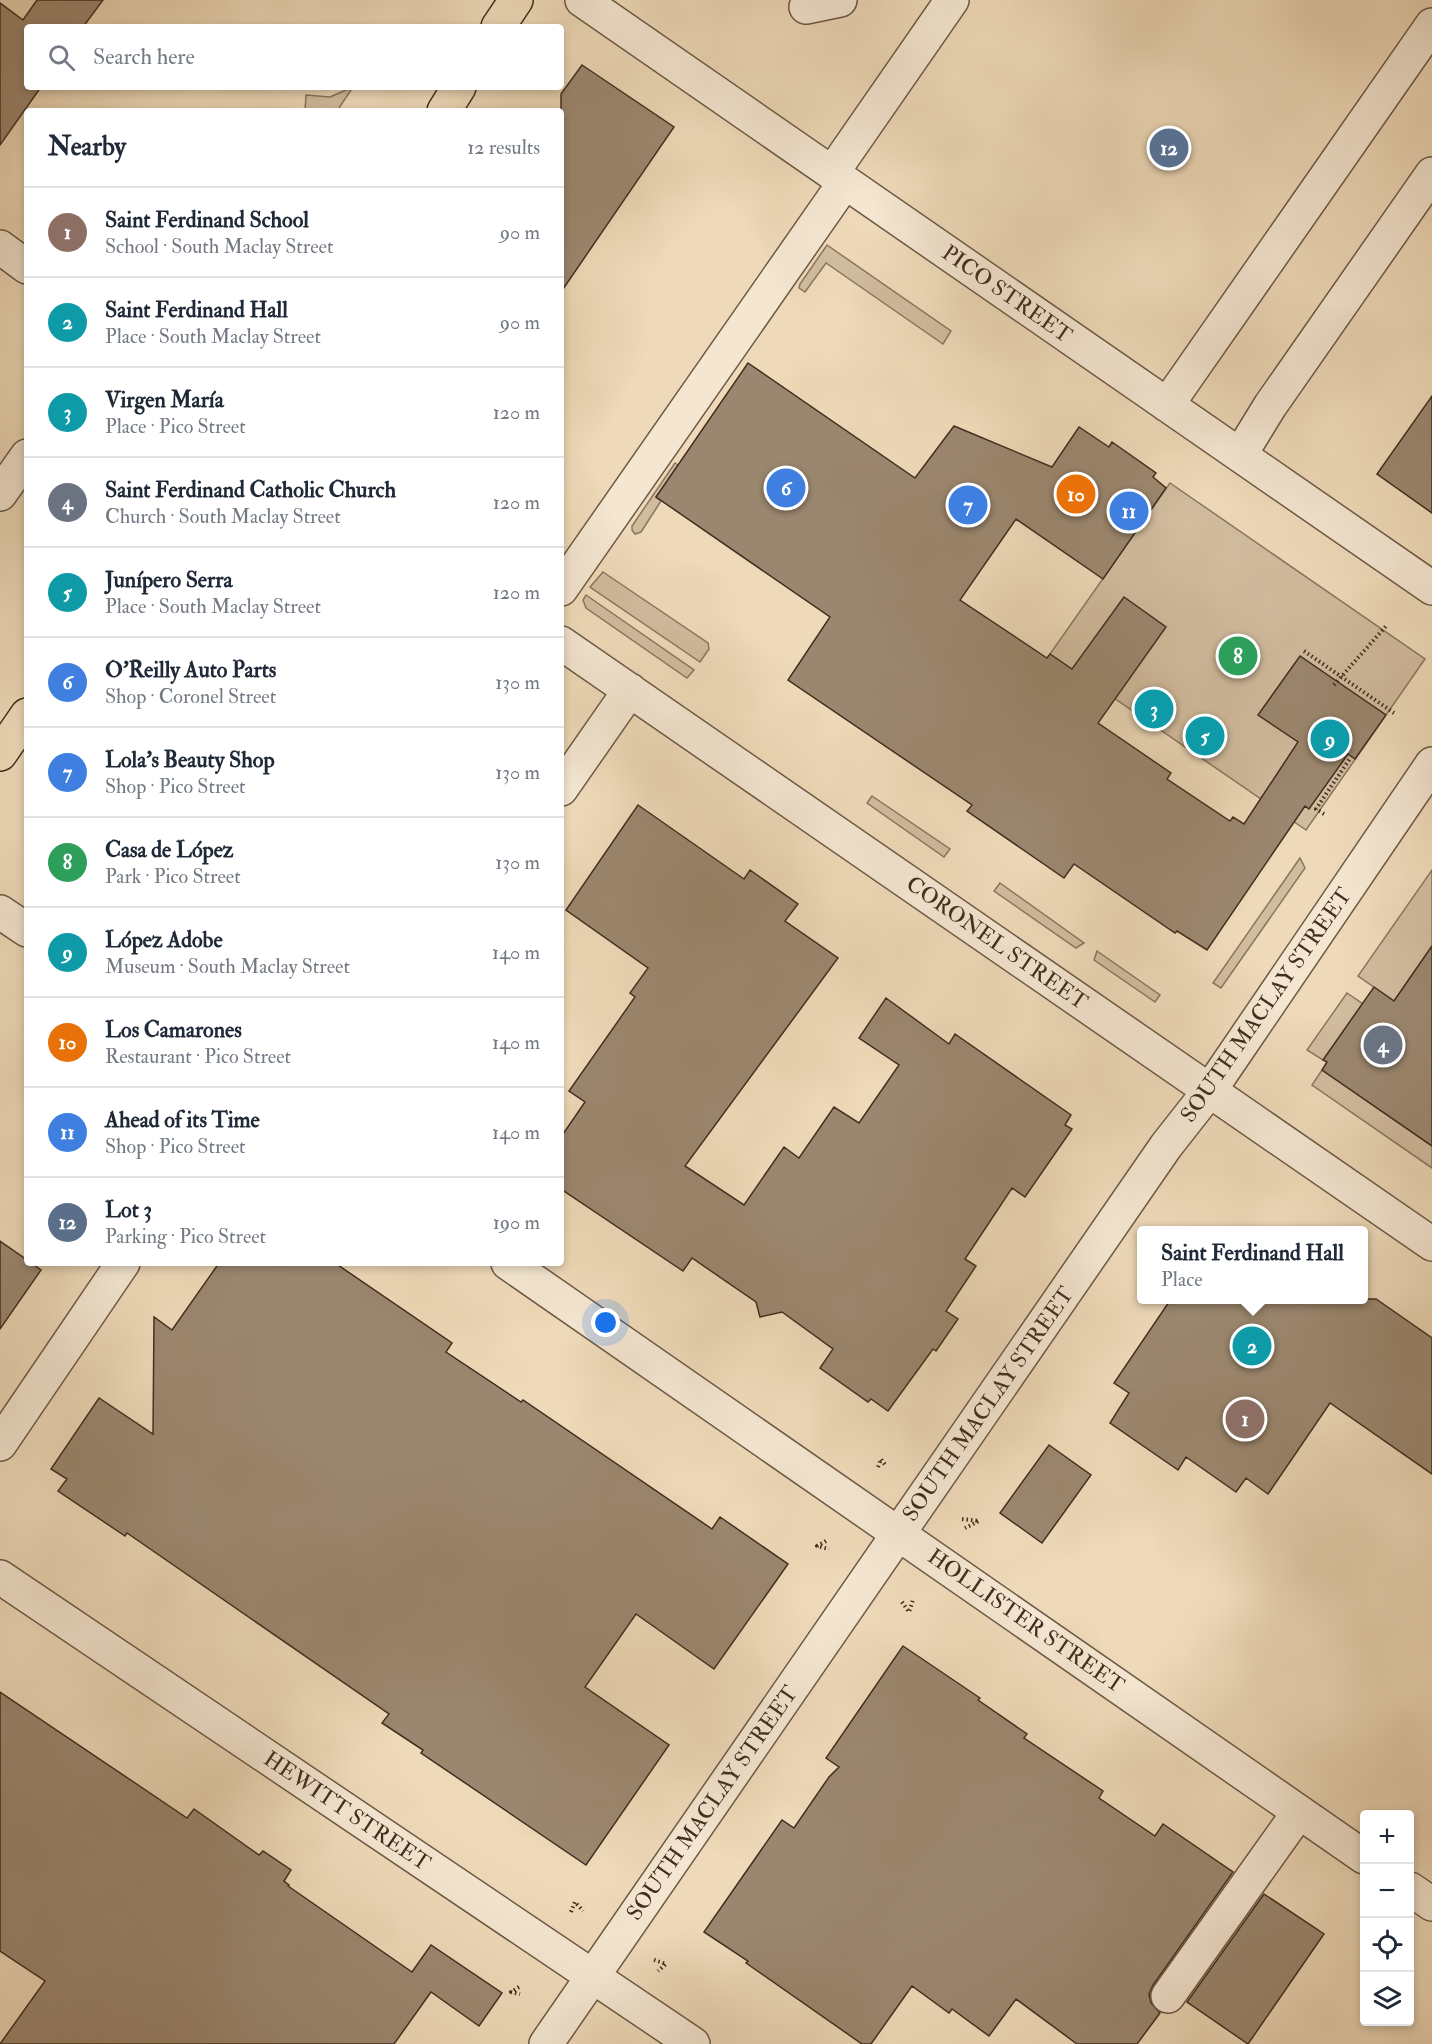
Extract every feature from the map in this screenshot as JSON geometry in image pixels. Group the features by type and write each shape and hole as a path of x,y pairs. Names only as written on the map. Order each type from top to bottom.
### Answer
{"main road":[{"path":"500,24 516,0"},
{"path":"446,108 457,90"},
{"path":"0,754 24,719"}],"street":[{"name":"PICO STREET","path":"582,0 1432,588"},
{"path":"806,7 840,0"},
{"path":"564,585 838,178 952,0"},
{"path":"1167,405 1432,25"},
{"path":"1240,455 1270,406 1432,174"},
{"path":"0,247 24,265"},
{"path":"0,494 24,460"},
{"name":"CORONEL STREET","path":"564,645 1432,1244"},
{"path":"564,785 630,690"},
{"name":"SOUTH MACLAY STREET","path":"546,2044 1166,1146 1210,1090 1432,764"},
{"path":"0,912 24,928"},
{"path":"0,1444 121,1266"},
{"name":"HOLLISTER STREET","path":"512,1266 1360,1854"},
{"name":"HEWITT STREET","path":"0,1577 693,2044"},
{"path":"1168,1996 1299,1812"},
{"path":"1414,1892 1432,1905"}],"path":[{"path":"1334,685 1386,625"},
{"path":"1304,651 1394,713"},
{"path":"1324,814 1316,808 1351,757"},
{"path":"878,1467 881,1459 886,1466"},
{"path":"962,1519 979,1521 965,1528"},
{"path":"826,1541 817,1546 829,1549"},
{"path":"901,1601 909,1612 913,1600"},
{"path":"571,1912 574,1902 583,1911"},
{"path":"654,1960 666,1964 656,1973"},
{"path":"519,1987 511,1992 520,1994"}],"shaded area":[{"path":"351,90 339,108 305,108 306,95 330,97"},
{"path":"827,245 951,331 943,344 826,263 805,292 799,288"},
{"path":"675,463 678,465 656,497 661,501 641,532 635,534 632,526"},
{"path":"1170,483 1425,659 1306,830 1050,654"},
{"path":"603,572 708,643 709,649 700,662 590,587"},
{"path":"586,595 694,670 687,678 586,608 583,600"},
{"path":"872,796 950,849 944,857 867,803"},
{"path":"1300,858 1305,868 1221,988 1213,983"},
{"path":"1432,870 1432,946 1394,1001 1358,976"},
{"path":"1000,883 1084,943 1076,948 994,891"},
{"path":"1097,951 1160,995 1155,1002 1094,960"},
{"path":"1347,993 1363,1004 1323,1060 1307,1050"},
{"path":"1322,1070 1432,1146 1432,1168 1312,1085"}],"building":[{"path":"37,0 103,0 85,24 24,24 24,90 39,90 0,145 0,3 23,20"},
{"path":"582,65 674,127 564,288 564,108 561,108 561,94"},
{"path":"748,363 915,478 954,426 1052,467 1079,427 1109,447 1112,442 1156,473 1153,477 1166,488 1103,579 1016,519 960,600 1047,658 1050,654 1072,669 1124,597 1166,627 1098,723 1171,773 1167,779 1230,821 1233,817 1244,824 1298,742 1258,715 1300,656 1386,715 1355,759 1348,754 1309,809 1305,806 1207,950 1177,931 1175,933 1074,864 1064,878 967,811 972,805 788,680 830,617 656,497"},
{"path":"1432,396 1432,513 1377,474"},
{"path":"638,805 744,879 750,870 798,904 785,921 838,958 685,1166 744,1205 784,1147 799,1158 834,1107 859,1123 899,1065 859,1038 886,998 949,1044 955,1034 1071,1115 1065,1125 1072,1129 1025,1197 1012,1188 965,1259 976,1266 946,1311 958,1319 936,1351 933,1349 888,1411 871,1399 868,1402 820,1368 833,1349 782,1312 760,1317 756,1302 692,1258 683,1271 564,1191 564,1133 585,1102 569,1091 635,997 630,993 648,968 566,910"},
{"path":"1432,946 1432,1146 1322,1070 1327,1062 1323,1060 1374,987 1394,1001"},
{"path":"0,1241 24,1258 24,1266 35,1266 41,1270 0,1329"},
{"path":"217,1266 339,1266 452,1343 446,1352 521,1402 523,1400 712,1529 720,1517 788,1564 714,1669 636,1614 585,1687 669,1745 586,1865 421,1753 423,1750 382,1723 389,1714 127,1533 125,1536 58,1491 67,1479 51,1469 99,1398 153,1434 154,1317 172,1330"},
{"path":"1368,1299 1376,1299 1432,1338 1432,1474 1330,1403 1268,1494 1246,1478 1236,1492 1186,1457 1178,1470 1110,1423 1129,1393 1114,1383 1168,1304 1368,1304"},
{"path":"1049,1445 1091,1475 1042,1543 1000,1513"},
{"path":"903,1646 980,1698 978,1700 1027,1734 1024,1738 1103,1791 1099,1798 1155,1836 1163,1824 1233,1872 1153,1985 1149,1994 1151,2003 1160,2013 1137,2044 1077,2044 1016,1999 989,2036 952,2009 949,2013 912,1986 871,2044 862,2044 704,1932 782,1820 794,1828 829,1777 839,1767 826,1758"},
{"path":"0,1692 187,1818 194,1809 259,1855 263,1851 291,1870 284,1881 288,1886 412,1972 431,1945 502,1993 479,2026 431,1992 394,2044 0,2044 45,1981 0,1951"},
{"path":"1264,1894 1324,1934 1248,2044 1187,2002"}],"place":[{"name":"Lot 3","path":"1169,148"},
{"name":"O'Reilly Auto Parts","path":"786,488"},
{"name":"Los Camarones","path":"1076,494"},
{"name":"Lola's Beauty Shop","path":"968,505"},
{"name":"Ahead of its Time","path":"1129,511"},
{"name":"Casa de López","path":"1238,656"},
{"name":"Virgen María","path":"1154,709"},
{"name":"Junípero Serra","path":"1205,736"},
{"name":"López Adobe","path":"1330,739"},
{"name":"Saint Ferdinand Catholic Church","path":"1383,1045"},
{"name":"Saint Ferdinand Hall","path":"1252,1346"},
{"name":"Saint Ferdinand School","path":"1245,1419"}]}
